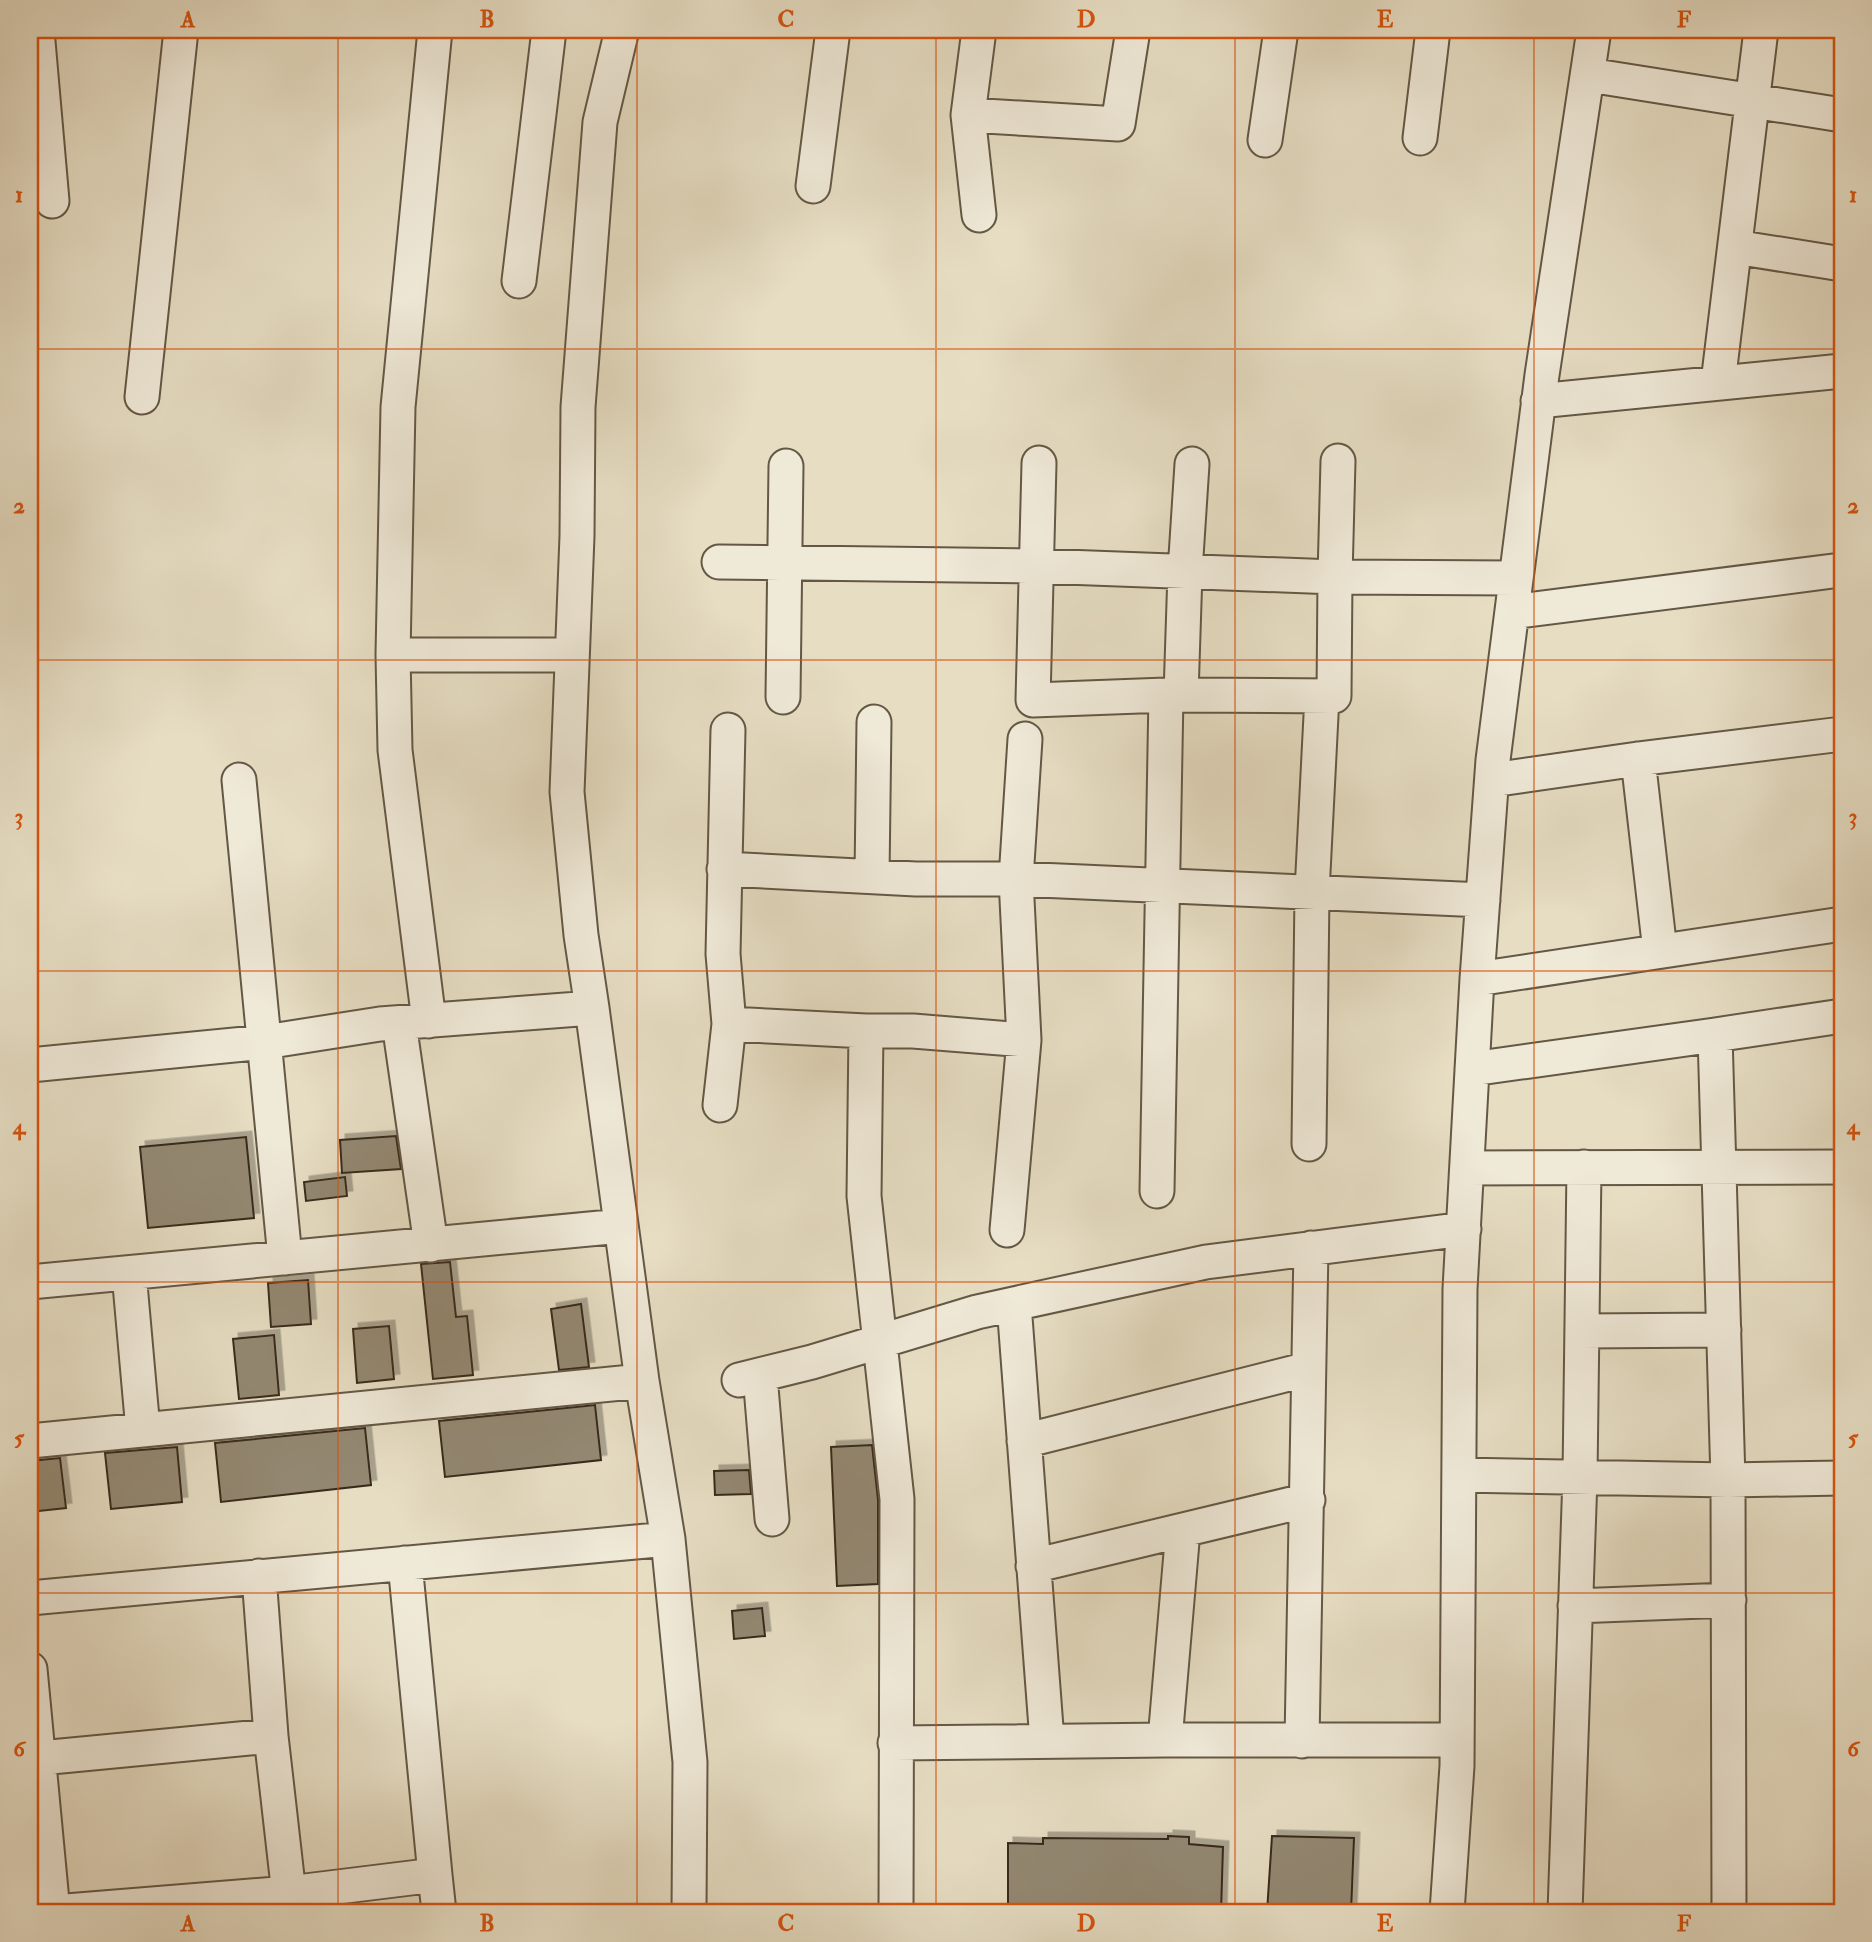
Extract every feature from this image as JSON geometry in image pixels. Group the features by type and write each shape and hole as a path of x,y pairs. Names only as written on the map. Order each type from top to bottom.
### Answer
{"street":[{"path":"37,30 52,201"},
{"path":"142,397 181,30"},
{"path":"431,1245 395,750 393,655 398,407 435,30"},
{"path":"520,281 549,30"},
{"path":"622,30 600,122 579,407 577,536 566,792 580,935 642,1381 668,1539 690,1762 689,1912"},
{"path":"813,186 833,30"},
{"path":"979,30 968,115 979,215"},
{"path":"968,115 1118,124 1132,30"},
{"path":"1265,139 1281,30"},
{"path":"1420,138 1433,30"},
{"path":"1447,1912 1457,1740 1460,1289 1477,979 1492,780 1538,401 1594,30"},
{"path":"1718,383 1761,30"},
{"path":"1588,75 1842,115"},
{"path":"1735,247 1842,264"},
{"path":"1538,401 1842,371"},
{"path":"1039,463 1033,700 1174,695 1334,696 1338,461"},
{"path":"1157,1191 1162,886 1192,464"},
{"path":"783,696 786,466"},
{"path":"719,562 1038,566 1335,577 1516,578"},
{"path":"1512,612 1833,571"},
{"path":"393,655 572,655"},
{"path":"1309,1144 1312,892 1322,696"},
{"path":"872,876 874,722"},
{"path":"720,1105 729,1024 723,954 728,730"},
{"path":"1492,780 1842,734"},
{"path":"1007,1230 1024,1040 1016,879 1025,738"},
{"path":"1638,759 1660,951"},
{"path":"239,780 285,1258"},
{"path":"724,869 916,879 1016,879 1483,900"},
{"path":"1477,979 1842,924"},
{"path":"30,1065 265,1042 414,1022 592,1008"},
{"path":"1472,1069 1842,1016"},
{"path":"729,1024 913,1031 1024,1040"},
{"path":"866,1031 864,1196 897,1499 896,1912"},
{"path":"1715,1035 1728,1480 1729,1912"},
{"path":"1565,1912 1580,1477 1584,1167"},
{"path":"1467,1168 1842,1167"},
{"path":"30,1282 621,1226"},
{"path":"772,1519 750,1378 977,1312 1206,1262 1464,1229"},
{"path":"1302,1741 1311,1248"},
{"path":"129,1273 143,1430"},
{"path":"1014,1304 1047,1741"},
{"path":"1582,1331 1724,1330"},
{"path":"1024,1441 1308,1369"},
{"path":"30,1441 642,1381"},
{"path":"1459,1475 1728,1480 1842,1478"},
{"path":"1033,1566 1308,1500"},
{"path":"1165,1740 1183,1530"},
{"path":"30,1598 668,1539"},
{"path":"405,1563 439,1912"},
{"path":"259,1576 271,1736 290,1903"},
{"path":"1575,1606 1729,1600"},
{"path":"30,1669 34,1758 54,1912 290,1903 435,1875"},
{"path":"34,1758 271,1736"},
{"path":"895,1743 1457,1740"}],"building":[{"path":"396,1136 401,1169 342,1173 340,1140"},
{"path":"246,1137 254,1218 148,1228 140,1147"},
{"path":"345,1177 347,1196 306,1201 304,1182"},
{"path":"450,1262 456,1317 467,1316 473,1375 433,1379 421,1264"},
{"path":"308,1280 311,1324 271,1327 268,1283"},
{"path":"581,1304 589,1367 559,1370 551,1309"},
{"path":"389,1326 394,1379 357,1383 353,1329"},
{"path":"274,1335 279,1395 239,1399 233,1339"},
{"path":"595,1405 601,1460 445,1477 439,1421"},
{"path":"365,1428 371,1485 221,1502 215,1443"},
{"path":"872,1445 878,1500 878,1584 837,1586 831,1447"},
{"path":"177,1447 182,1502 111,1509 105,1453"},
{"path":"60,1458 66,1508 30,1512 30,1461"},
{"path":"749,1470 751,1494 715,1495 714,1471"},
{"path":"762,1608 765,1636 734,1639 732,1611"},
{"path":"1168,1836 1189,1837 1189,1844 1223,1847 1221,1912 1008,1912 1008,1843 1043,1844 1043,1838 1168,1839"},
{"path":"1272,1836 1354,1838 1351,1912 1267,1912"}]}
